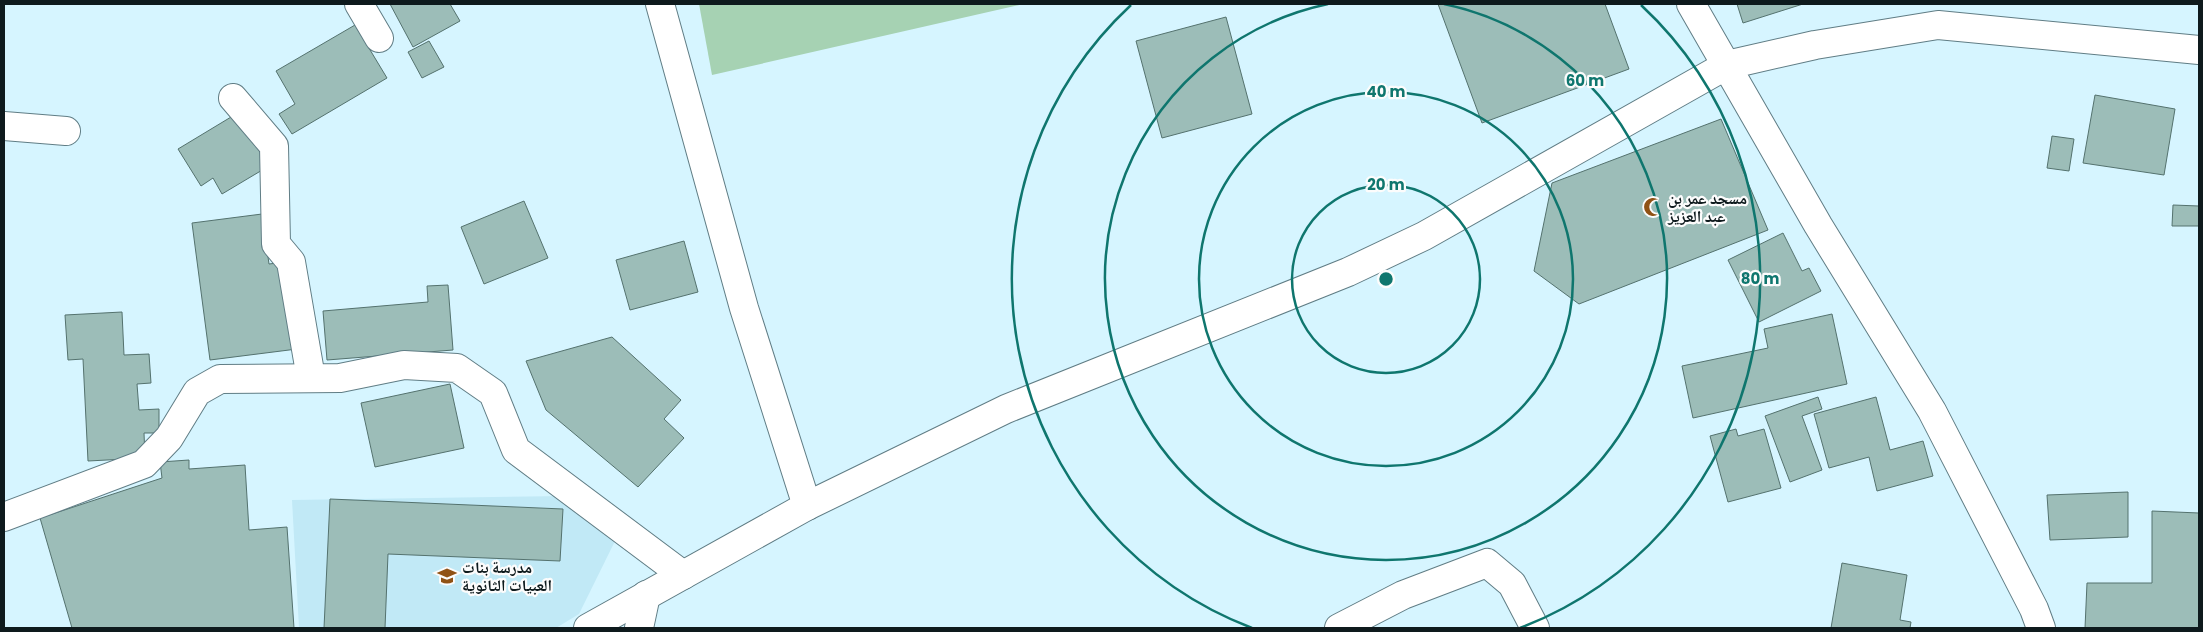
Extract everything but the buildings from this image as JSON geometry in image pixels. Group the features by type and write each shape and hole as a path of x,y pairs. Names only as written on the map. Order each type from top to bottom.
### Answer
{"street":[{"path":"359,4 379,38"},
{"path":"660,4 744,308 807,506"},
{"path":"1691,4 1818,225 1932,411 2034,610 2041,628"},
{"path":"588,628 807,506 1006,409 1348,272 1424,236 1727,66 1814,45 1938,25 2199,50"},
{"path":"233,98 274,146 276,244 291,262 311,378"},
{"path":"4,126 66,131"},
{"path":"4,517 144,464 169,438 197,392 220,379 340,378 404,365 457,368 492,393 516,450 683,575"},
{"path":"1339,628 1403,596 1487,563 1512,584 1535,628"},
{"path":"639,628 646,595"}],"shaded area":[{"name":"مدرسة بنات العبيات الثانوية","path":"567,496 617,537 579,614 556,628 299,628 292,500"}],"green space":[{"path":"699,4 1024,4 712,75"}],"place":[{"name":"مسجد عمر بن عبد العزيز","path":"1653,207"},
{"name":"مدرسة بنات العبيات الثانوية","path":"447,576"}]}
